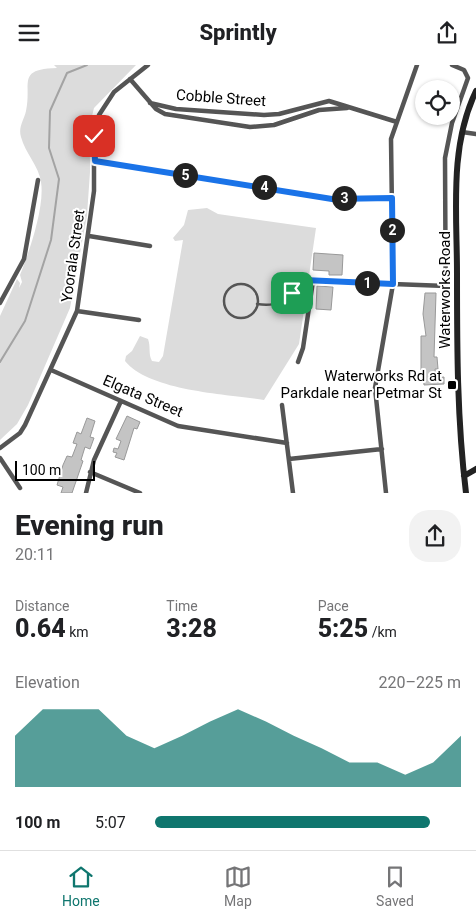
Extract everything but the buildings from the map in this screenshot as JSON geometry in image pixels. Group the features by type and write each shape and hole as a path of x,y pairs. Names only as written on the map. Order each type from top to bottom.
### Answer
{"main road":[{"name":"Waterworks Road","path":"466,493 459,429 457,371 458,149 476,91"},
{"path":"464,476 476,469"}],"street":[{"name":"Yoorala Street","path":"0,448 20,433 77,311 94,191 94,136 98,115 114,92 148,65"},
{"path":"386,493 375,382 393,284 391,139 417,65"},
{"path":"446,346 447,143 468,78 464,70 452,65"},
{"name":"Cobble Street","path":"130,79 150,103 165,114 250,127 274,125 319,110 348,108"},
{"name":"Cobble Street","path":"150,103 176,109 238,115 279,114 330,101 397,122"},
{"path":"462,132 476,134"},
{"path":"95,161 332,199 392,198"},
{"path":"0,302 24,259 38,180"},
{"path":"446,203 457,202"},
{"path":"446,212 457,211"},
{"path":"89,236 150,246"},
{"path":"298,362 303,348 313,281 446,286"},
{"path":"77,311 139,320"},
{"name":"Elgata Street","path":"51,370 178,425 287,443"},
{"path":"86,493 90,471 121,401"},
{"path":"282,405 293,493"},
{"path":"288,459 382,449"},
{"path":"0,458 20,488"},
{"path":"90,471 140,493"}],"lane":[{"path":"258,304 275,304 288,297 302,281 313,281"},
{"path":"244,284 256,294 258,304 252,314 241,318 231,314 225,305 224,299 233,286 244,284"}],"shaded area":[{"path":"54,65 136,65 94,108 90,124 90,172 87,215 70,308 28,405 17,424 0,440 0,316 17,279 20,283 19,288 22,282 20,275 35,229 42,192 40,176 23,143 20,130 26,111 28,79 36,71 57,68"},
{"path":"207,208 218,214 316,228 299,344 264,400 210,393 170,385 136,371 125,361 126,356 132,351 140,336 148,339 152,361 159,362 163,356 183,240 175,241 173,238 184,225 188,210"}],"waterway":[{"path":"0,362 25,321 51,240 59,179 49,148 50,111 67,73 87,65"}],"place":[{"name":"Waterworks Rd at Parkdale near Petmar St","path":"452,385"}],"route":[{"path":"94,136 95,161 332,199 392,198 393,284 304,280 292,293"}]}
